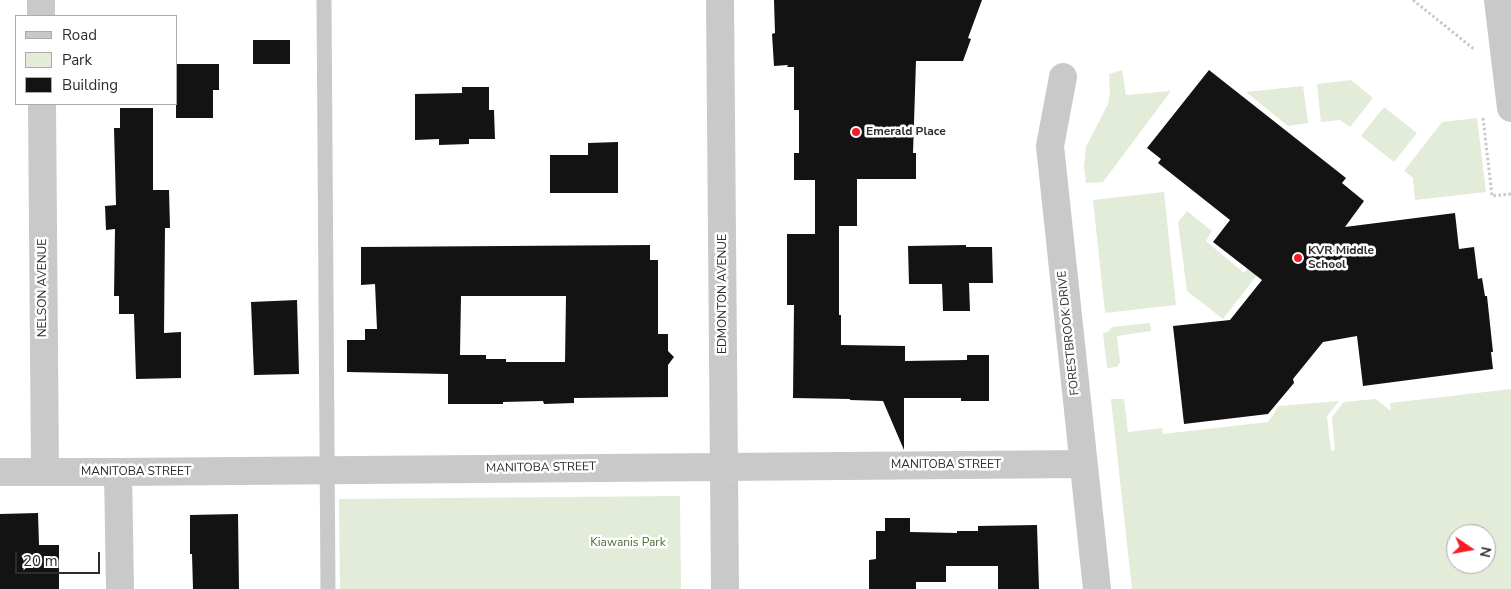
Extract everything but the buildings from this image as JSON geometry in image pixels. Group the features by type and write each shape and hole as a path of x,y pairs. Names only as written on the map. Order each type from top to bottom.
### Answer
{"street":[{"path":"41,0 41,15"},
{"name":"EDMONTON AVENUE","path":"720,0 724,589"},
{"path":"1498,0 1511,108"},
{"name":"FORESTBROOK DRIVE","path":"1063,77 1050,146 1097,589"},
{"name":"NELSON AVENUE","path":"42,105 45,472"},
{"name":"MANITOBA STREET","path":"0,472 1083,464"},
{"path":"118,472 120,589"}],"lane":[{"path":"324,0 328,589"}],"path":[{"path":"1413,0 1476,51"},
{"path":"1483,112 1492,196 1511,194"}],"green space":[{"path":"1122,70 1126,95 1171,91 1103,182 1086,183 1084,167 1086,147 1108,104 1110,92 1109,74"},
{"path":"1351,80 1373,98 1350,127 1340,120 1321,122 1317,84"},
{"path":"1303,86 1308,123 1288,126 1246,92"},
{"path":"1384,107 1417,133 1394,162 1361,136"},
{"path":"1477,118 1486,192 1415,200 1413,178 1404,171 1442,122"},
{"path":"1164,192 1176,305 1105,313 1093,200"},
{"path":"1187,211 1212,231 1206,241 1244,273 1249,267 1258,274 1223,319 1187,291 1178,222"},
{"path":"1150,323 1151,331 1117,336 1120,362 1117,367 1107,368 1103,333 1108,332 1112,327"},
{"path":"1511,389 1511,589 1132,589 1111,399 1124,399 1128,432 1162,428 1163,434 1268,422 1279,406 1339,401 1327,416 1331,451 1335,450 1332,417 1344,402 1376,399 1391,411 1390,403"},
{"name":"Kiawanis Park","path":"680,496 681,589 340,589 339,499"}],"place":[{"name":"Emerald Place","path":"856,132"},
{"name":"KVR Middle School","path":"1298,258"}]}
